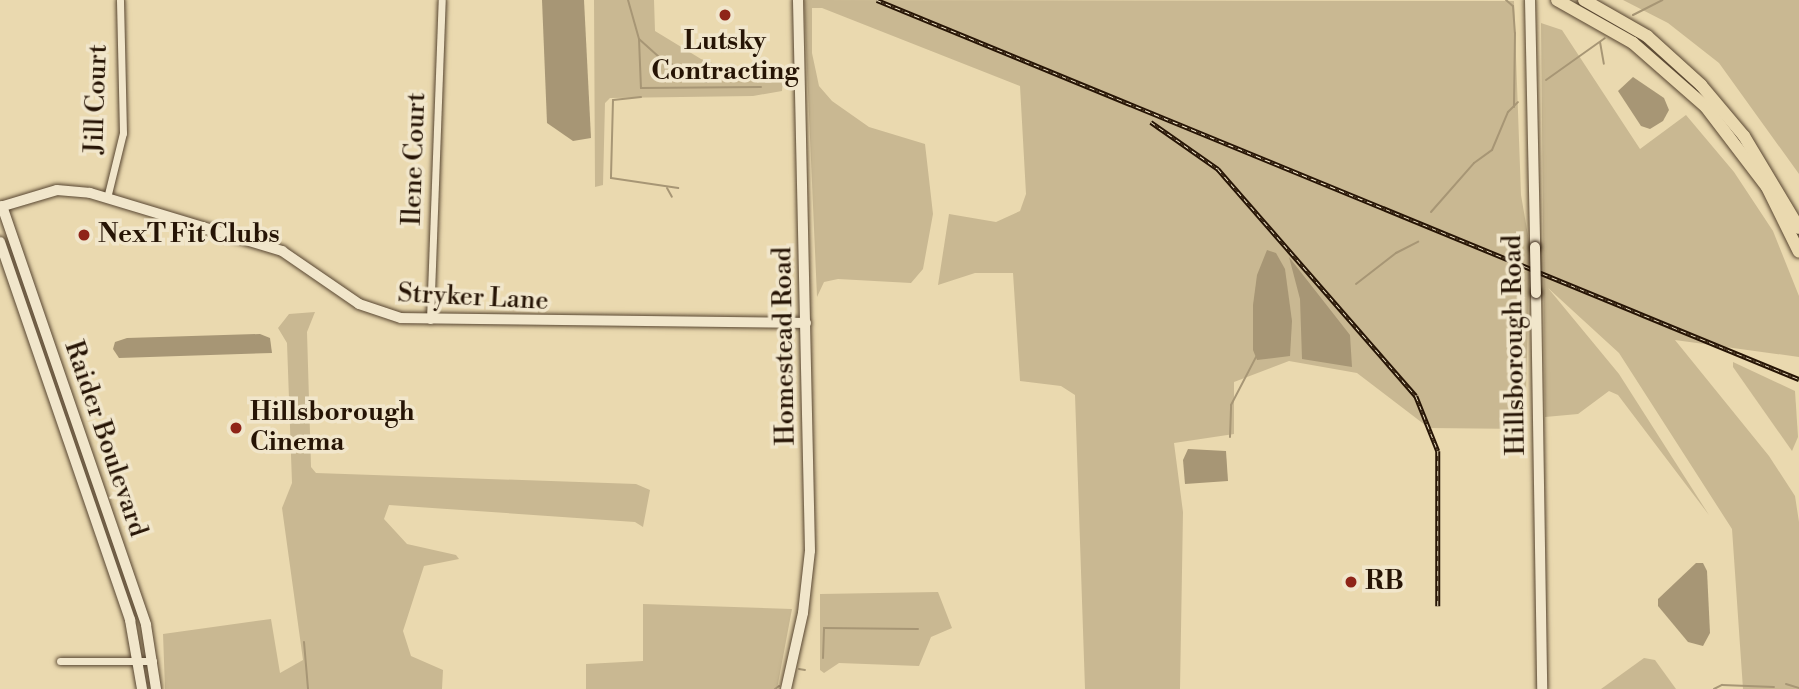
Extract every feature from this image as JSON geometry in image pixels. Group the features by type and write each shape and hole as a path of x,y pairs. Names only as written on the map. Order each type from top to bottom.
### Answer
{"highway":[{"path":"1557,0 1633,43 1706,107 1767,187 1799,252"},
{"path":"1584,0 1647,36 1702,85 1744,136 1799,228"}],"street":[{"name":"Jill Court","path":"107,198 123,134 120,0"},
{"name":"Ilene Court","path":"429,320 442,0"},
{"name":"Homestead Road","path":"786,689 810,564 798,0"},
{"name":"Hillsborough Road","path":"1530,0 1542,689"},
{"name":"Stryker Lane","path":"1,206 57,190 107,198 282,251 373,310 429,320 806,323"},
{"name":"Raider Boulevard","path":"1,206 128,572 153,661 156,689"},
{"name":"Raider Boulevard","path":"0,242 130,620 142,689"},
{"path":"60,661 153,661"}],"shaded area":[{"path":"542,0 584,0 591,138 573,141 547,123"},
{"path":"594,0 654,0 655,31 701,59 743,74 783,79 782,91 753,96 610,98 605,103 603,185 595,187"},
{"path":"804,0 1514,1 1521,195 1530,247 1525,429 1429,428 1357,373 1289,361 1234,382 1234,434 1174,443 1183,512 1180,689 1085,689 1075,395 1061,386 1020,381 1013,273 975,273 938,285 949,214 996,222 1020,211 1026,194 1020,86 822,8 812,8 812,53 819,86 832,101 869,127 925,144 933,214 923,269 911,283 838,279 824,282 817,297"},
{"path":"1623,0 1799,0 1799,174 1719,63 1668,23"},
{"path":"1541,23 1562,30 1640,149 1686,115 1734,172 1773,231 1799,296 1799,357 1675,340 1769,456 1795,496 1799,522 1799,689 1743,689 1732,529 1619,353 1548,288 1619,374 1709,515 1618,395 1609,391 1578,414 1545,417"},
{"path":"1633,77 1664,98 1669,110 1663,121 1650,129 1641,126 1618,91"},
{"path":"1267,250 1276,253 1285,269 1292,321 1290,356 1257,360 1253,350 1253,305 1257,275"},
{"path":"1289,257 1350,335 1352,367 1302,359 1300,299"},
{"path":"315,312 307,332 311,467 316,473 636,484 650,490 643,527 635,522 389,505 384,519 407,544 456,555 459,559 424,566 403,631 411,656 443,670 442,689 165,689 163,634 271,619 280,673 303,660 282,508 292,483 287,343 278,328 289,314"},
{"path":"260,334 270,338 272,353 119,358 113,349 115,342 127,338"},
{"path":"1733,362 1795,391 1798,437 1792,451 1733,367"},
{"path":"1188,449 1226,451 1228,481 1185,484 1183,460"},
{"path":"1696,563 1703,563 1707,571 1710,633 1703,646 1688,642 1658,606 1658,599"},
{"path":"938,592 952,628 931,637 919,666 839,663 824,673 820,670 820,594"},
{"path":"643,604 792,609 777,689 586,689 586,664 643,661"},
{"path":"1644,658 1655,660 1676,689 1601,689"}],"waterway":[{"path":"628,0 639,39 661,59 707,82"},
{"path":"1506,0 1513,6 1514,107"},
{"path":"1633,15 1662,0"},
{"path":"1546,80 1605,38"},
{"path":"639,39 641,88 761,87"},
{"path":"1600,42 1604,64"},
{"path":"641,97 613,100 611,178 678,188"},
{"path":"1431,212 1474,163 1492,150 1508,112 1518,102"},
{"path":"667,188 672,197"},
{"path":"1356,284 1396,253 1418,242"},
{"path":"1230,437 1231,405 1256,357"},
{"path":"823,658 824,628 918,629"},
{"path":"304,642 308,689"},
{"path":"799,669 805,670"},
{"path":"1786,684 1799,688"},
{"path":"1714,689 1722,685 1774,687"},
{"path":"775,689 779,686"}],"railway":[{"path":"877,0 1799,379"},
{"path":"1151,122 1218,169 1416,396 1438,451 1438,606"}],"place":[{"name":"Lutsky Contracting","path":"725,15"},
{"name":"NexT Fit Clubs","path":"84,235"},
{"name":"Hillsborough Cinema","path":"236,428"},
{"name":"RB","path":"1351,582"}]}
